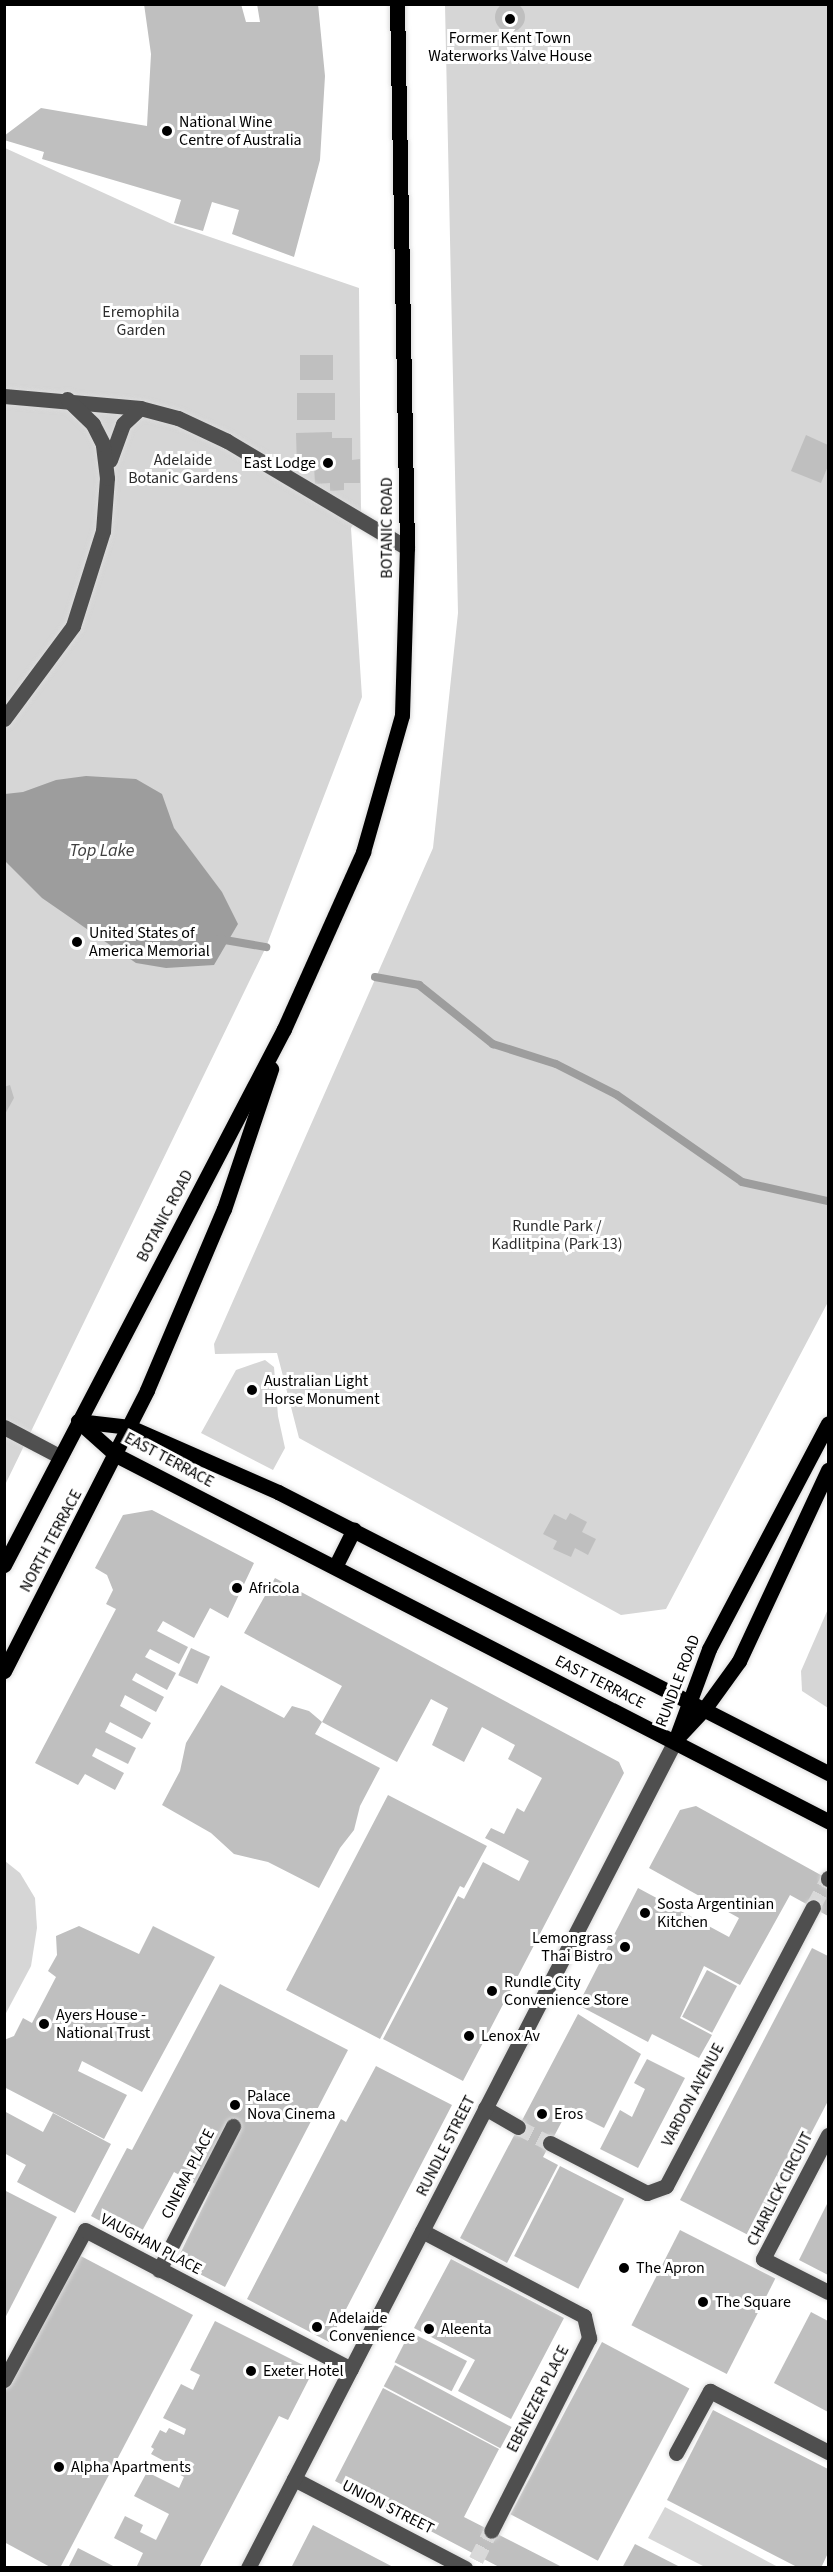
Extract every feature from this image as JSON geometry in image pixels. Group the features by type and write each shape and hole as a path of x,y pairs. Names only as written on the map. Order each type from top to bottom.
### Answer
{"main road":[{"name":"BOTANIC ROAD","path":"78,1421 284,1029 363,852 402,715 407,548 397,4"},
{"name":"BOTANIC ROAD","path":"130,1427 224,1209 284,1029"},
{"name":"EAST TERRACE","path":"78,1421 130,1427 180,1446 354,1529 828,1773"},
{"name":"EAST TERRACE","path":"78,1421 116,1455 828,1821"},
{"name":"NORTH TERRACE","path":"4,1565 78,1421"},
{"name":"RUNDLE ROAD","path":"675,1741 688,1700 725,1616 828,1423"},
{"name":"NORTH TERRACE","path":"4,1671 130,1427"},
{"name":"RUNDLE ROAD","path":"675,1741 705,1708 739,1661 828,1470"},
{"path":"335,1567 354,1529"}],"street":[{"path":"4,396 67,399 140,408 166,414 222,438 407,548"},
{"path":"67,399 100,435 107,478"},
{"path":"4,718 62,644 80,611 103,531 107,478 115,440 123,424 140,408"},
{"path":"4,1427 59,1456"},
{"name":"RUNDLE STREET","path":"248,2568 675,1741"},
{"name":"VARDON AVENUE","path":"550,2143 647,2193 666,2186 813,1908"},
{"path":"485,2108 518,2127"},
{"name":"CINEMA PLACE","path":"159,2270 233,2126"},
{"name":"CHARLICK CIRCUIT","path":"828,2135 763,2259 828,2292"},
{"name":"VAUGHAN PLACE","path":"4,2380 86,2230 351,2369"},
{"name":"EBENEZER PLACE","path":"422,2231 584,2316 589,2338 491,2531"},
{"path":"676,2453 710,2391 828,2452"},
{"name":"UNION STREET","path":"294,2479 471,2565"}],"green space":[{"name":"Rundle Park / Kadlitpina (Park 13)","path":"445,5 828,5 828,1302 666,1609 621,1615 299,1438 277,1353 215,1354 214,1344 433,848 458,613"},
{"name":"Adelaide Botanic Gardens","path":"5,148 172,224 359,288 361,512 351,528 362,697 266,947 5,1485"},
{"path":"265,1360 274,1367 278,1416 285,1448 273,1470 201,1433 236,1370"},
{"path":"828,1609 828,1708 802,1691 801,1671"},
{"path":"5,1861 20,1873 35,1898 37,1928 31,1966 5,2015"},
{"path":"665,2507 778,2567 705,2567 648,2538"}],"water":[{"name":"Top Lake","path":"86,776 136,779 162,794 174,828 222,892 238,924 214,965 166,968 136,963 42,898 5,861 5,794 23,792 56,780"}],"building":[{"name":"Former Kent Town Waterworks Valve House","path":"510,2 521,6 525,17 521,28 510,32 499,28 495,17 499,6"},
{"name":"National Wine Centre of Australia","path":"144,4 241,4 246,22 260,22 257,4 318,4 325,76 320,160 294,257 232,234 239,210 212,202 203,231 174,223 181,200 42,159 44,152 4,140 4,136 41,108 147,126 151,54"},
{"path":"300,355 333,355 333,380 300,380"},
{"path":"297,393 335,393 335,420 297,420"},
{"name":"East Lodge","path":"332,432 332,438 352,438 352,460 360,459 360,483 344,483 344,490 330,491 330,483 315,484 314,465 297,466 296,433"},
{"path":"806,435 828,445 828,466 821,483 791,471"},
{"path":"10,1085 14,1098 4,1116 4,1087"},
{"path":"152,1510 254,1563 228,1618 210,1608 194,1638 163,1621 157,1631 188,1647 179,1664 150,1649 145,1657 176,1673 167,1690 136,1673 132,1680 164,1697 156,1712 125,1695 120,1706 151,1723 142,1739 110,1722 105,1732 136,1748 128,1764 96,1748 92,1756 124,1773 115,1790 85,1774 78,1785 35,1763 116,1609 106,1604 113,1590 107,1575 95,1568 123,1515"},
{"path":"570,1513 587,1522 582,1532 596,1539 588,1555 575,1548 571,1557 553,1549 557,1541 543,1534 554,1514 566,1520"},
{"path":"275,1578 619,1762 624,1773 463,2081 383,2039 458,1896 464,1899 483,1862 519,1881 529,1861 485,1838 491,1828 504,1834 517,1808 524,1812 542,1778 508,1759 515,1745 482,1727 464,1762 432,1745 448,1708 431,1699 397,1762 322,1722 342,1686 244,1633"},
{"path":"191,1648 210,1657 197,1684 178,1675"},
{"path":"221,1685 284,1718 292,1706 309,1711 322,1722 315,1734 380,1768 360,1806 354,1830 340,1848 319,1888 268,1862 234,1854 211,1833 162,1805 180,1771 186,1743"},
{"path":"388,1795 487,1846 464,1888 460,1886 380,2039 286,1990"},
{"path":"696,1806 828,1879 828,1916 790,1895 740,1985 704,1966 680,2018 712,2035 699,2058 652,2034 648,2042 578,2005 638,1888 729,1937 739,1918 649,1868 680,1810"},
{"path":"79,1926 139,1954 153,1926 215,1957 142,2092 82,2061 78,2071 127,2095 104,2139 4,2087 4,2040 14,2036 23,2018 32,2023 56,1977 48,1971 57,1955 56,1936"},
{"path":"812,1948 828,1956 828,2101 756,2239 680,2200"},
{"path":"707,1970 737,1986 712,2033 682,2017"},
{"path":"220,1984 348,2050 225,2287 184,2266 180,2254 210,2192 174,2172 141,2233 128,2236 91,2216 127,2148 132,2150"},
{"path":"578,2014 641,2054 604,2128 568,2110 543,2157 558,2165 507,2263 460,2238"},
{"path":"647,2059 685,2078 638,2168 600,2149 620,2110 632,2117 645,2089 634,2083"},
{"path":"376,2066 452,2105 329,2342 247,2299 341,2119 346,2122"},
{"path":"4,2111 43,2132 53,2113 111,2144 75,2213 17,2182 26,2165 4,2153"},
{"path":"560,2166 624,2199 578,2289 514,2256"},
{"path":"4,2190 57,2217 4,2320"},
{"path":"828,2202 828,2275 799,2260"},
{"name":"The Square","path":"680,2230 775,2279 727,2374 631,2325"},
{"name":"Alpha Apartments","path":"77,2254 193,2315 60,2568 52,2568 4,2542 4,2392"},
{"path":"451,2259 564,2318 511,2419 458,2391 475,2360 414,2328"},
{"path":"811,2312 828,2321 828,2412 774,2383"},
{"path":"215,2321 307,2367 311,2375 288,2420 279,2416 199,2568 136,2568 143,2553 114,2538 125,2516 143,2525 140,2532 156,2540 169,2514 134,2496 147,2472 179,2488 184,2477 177,2473 179,2469 151,2454 154,2449 151,2447 160,2430 166,2433 169,2428 184,2435 186,2429 163,2418 181,2384 193,2390 200,2375 190,2370"},
{"path":"410,2332 467,2361 452,2391 395,2362"},
{"path":"602,2342 689,2388 598,2561 510,2514"},
{"path":"395,2365 512,2427 500,2448 384,2386"},
{"path":"383,2388 499,2449 464,2517 564,2568 501,2568 335,2481"},
{"path":"713,2410 828,2469 828,2553 821,2568 799,2568 667,2500"},
{"path":"313,2525 372,2556 395,2568 291,2568"},
{"path":"635,2544 682,2568 622,2568"},
{"path":"78,2548 117,2568 68,2568"}],"waterway":[{"path":"219,939 266,947"},
{"path":"375,977 419,985 493,1044 556,1064 617,1095 742,1182 828,1201"}],"tunnel":[{"path":"813,1907 828,1879"},
{"path":"518,2127 550,2143"},
{"path":"476,2560 491,2531"}],"place":[{"name":"Former Kent Town Waterworks Valve House","path":"510,19"},
{"name":"National Wine Centre of Australia","path":"167,131"},
{"name":"East Lodge","path":"328,463"},
{"name":"United States of America Memorial","path":"77,942"},
{"name":"Australian Light Horse Monument","path":"252,1390"},
{"name":"Africola","path":"237,1588"},
{"name":"Sosta Argentinian Kitchen","path":"645,1913"},
{"name":"Lemongrass Thai Bistro","path":"625,1947"},
{"name":"Rundle City Convenience Store","path":"492,1991"},
{"name":"Ayers House - National Trust","path":"44,2024"},
{"name":"Lenox Av","path":"469,2036"},
{"name":"Palace Nova Cinema","path":"235,2105"},
{"name":"Eros","path":"542,2114"},
{"name":"The Apron","path":"624,2268"},
{"name":"The Square","path":"703,2302"},
{"name":"Adelaide Convenience","path":"317,2327"},
{"name":"Aleenta","path":"429,2329"},
{"name":"Exeter Hotel","path":"251,2371"},
{"name":"Alpha Apartments","path":"59,2467"}],"park label":[{"name":"Eremophila Garden","path":"141,321"}]}
